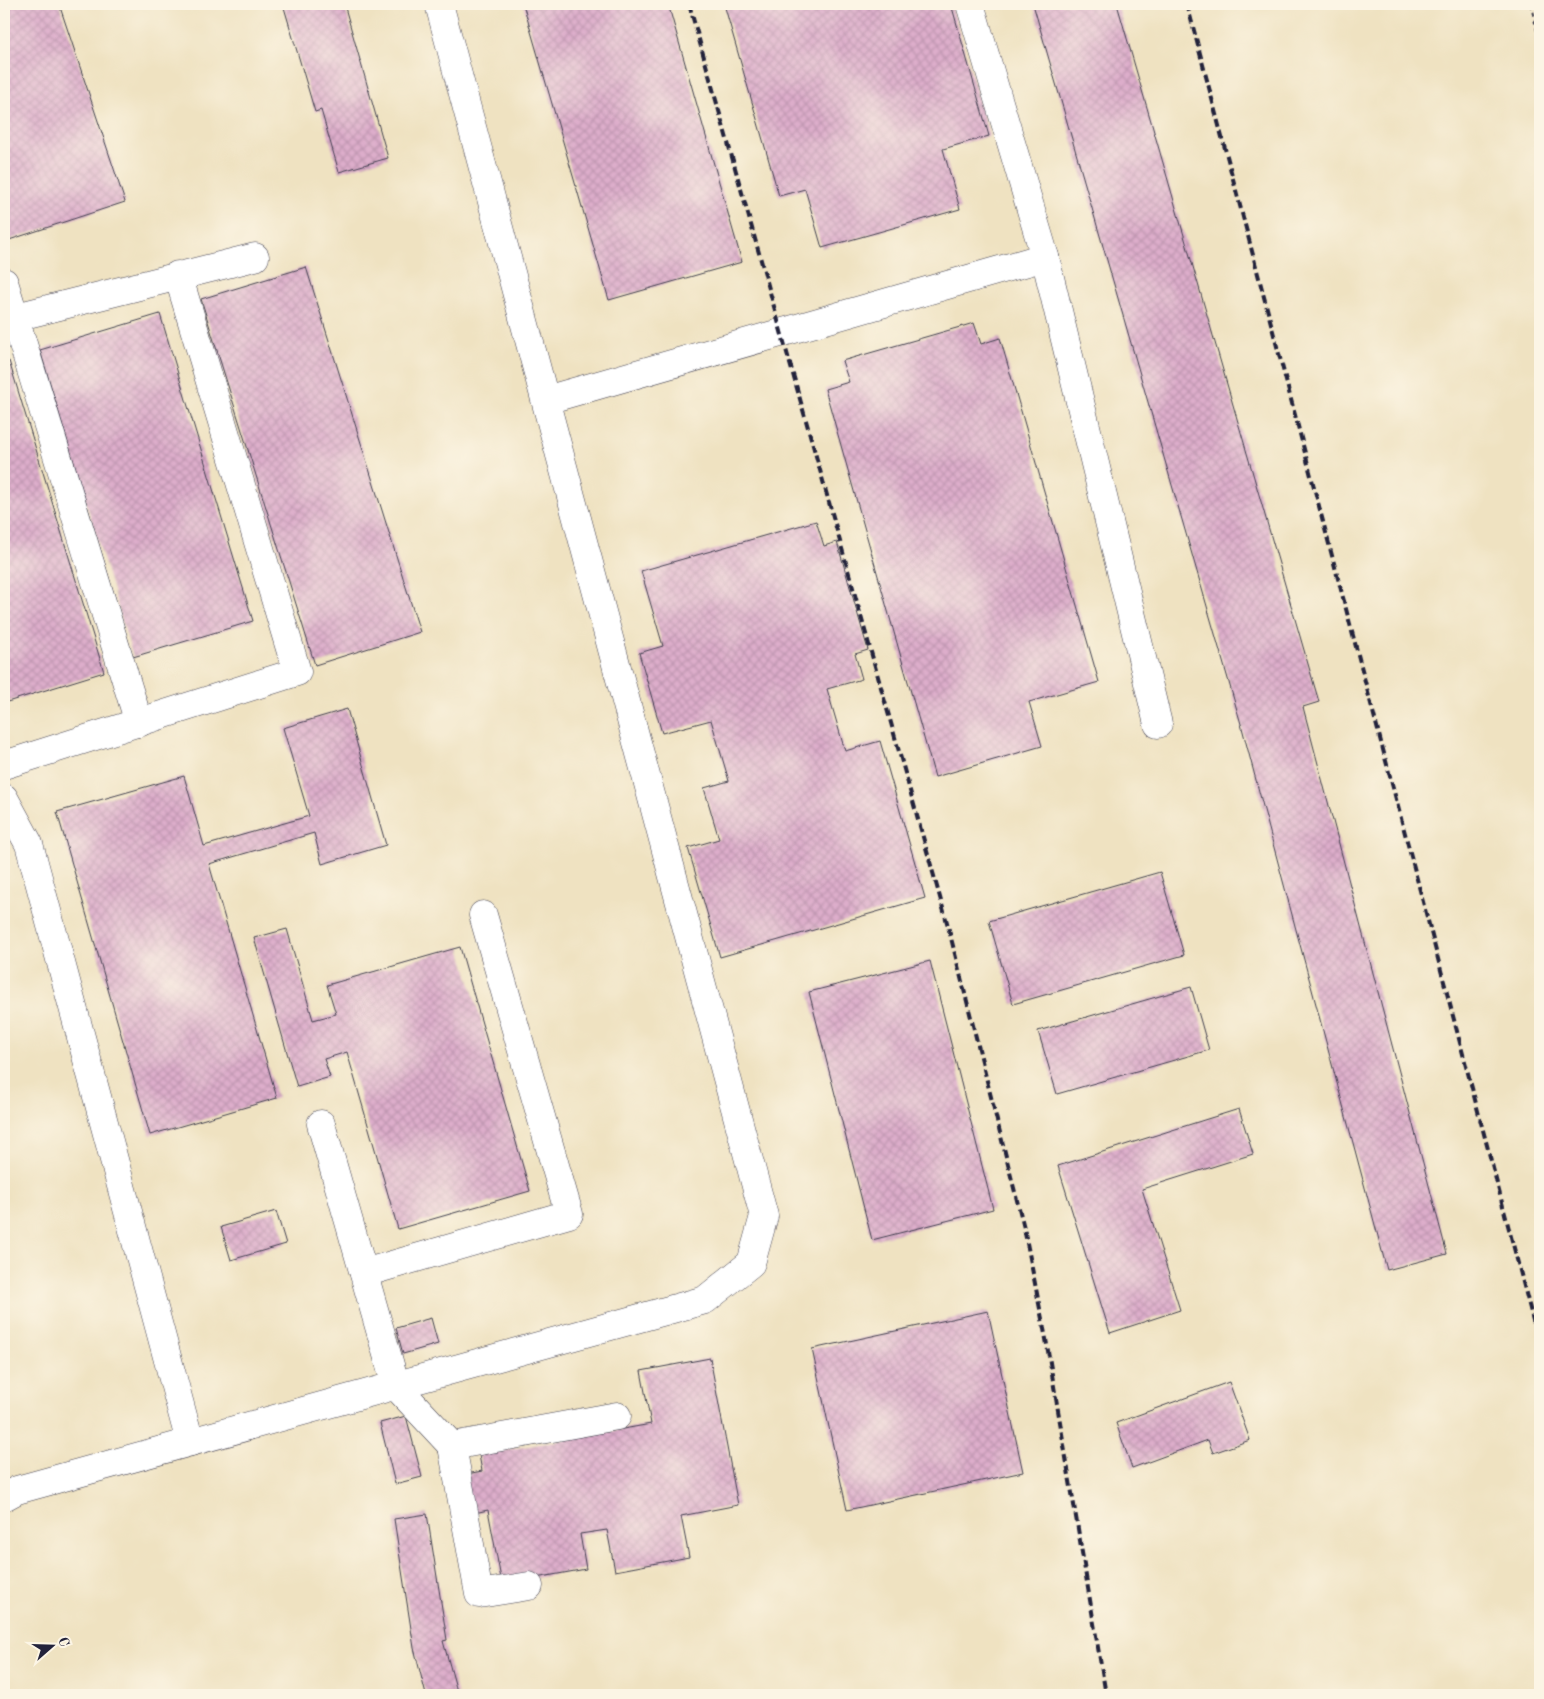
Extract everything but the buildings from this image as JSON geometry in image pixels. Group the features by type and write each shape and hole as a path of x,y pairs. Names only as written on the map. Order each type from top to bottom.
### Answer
{"street":[{"path":"4,1498 17,1490 705,1300 751,1263 764,1216 440,4"},
{"path":"970,4 1045,257 1158,724"},
{"path":"9,318 255,257"},
{"path":"546,400 1045,257"},
{"path":"4,765 297,672 178,275"},
{"path":"4,282 9,318 139,723"},
{"path":"4,798 29,844 190,1442"},
{"path":"364,1273 570,1214 483,915"},
{"path":"321,1124 396,1386 452,1446 479,1594 529,1586"},
{"path":"452,1446 617,1416"}],"path":[{"path":"1531,4 1540,42"}],"railway":[{"path":"689,4 948,926 1024,1228 1046,1339 1106,1695"},
{"path":"1187,4 1540,1347"}]}
